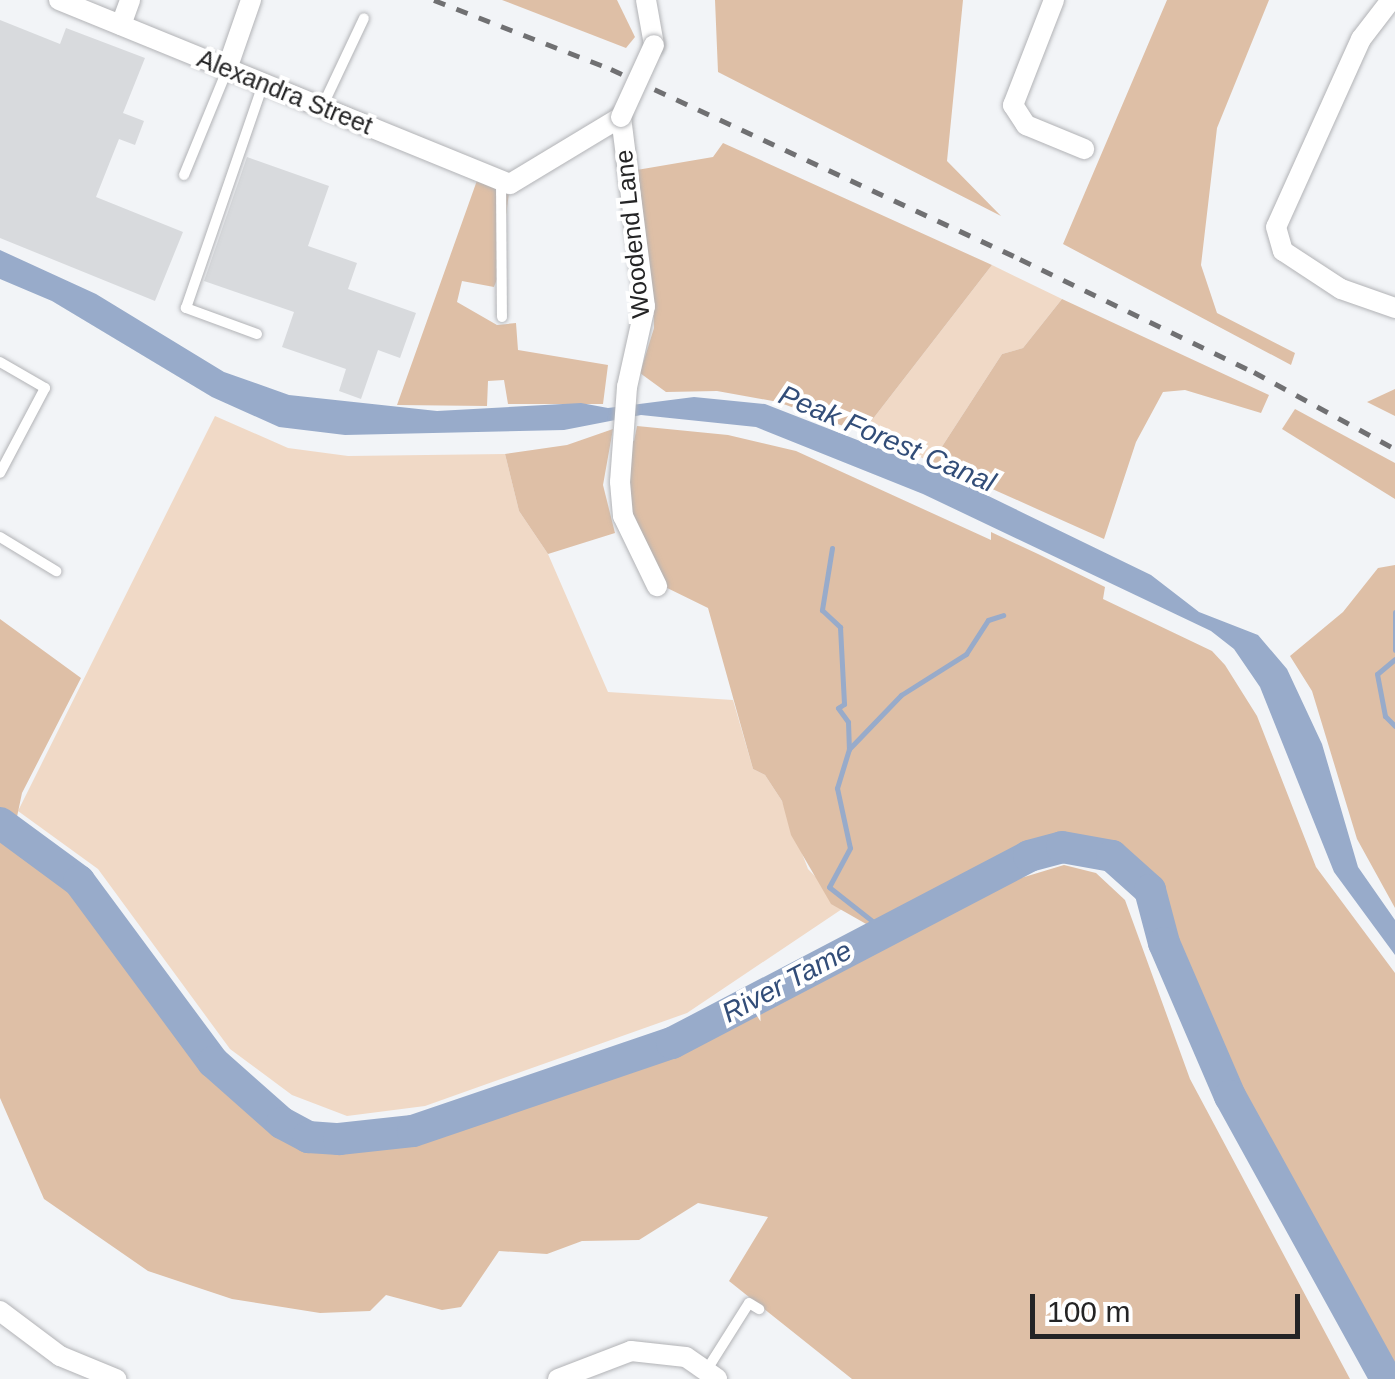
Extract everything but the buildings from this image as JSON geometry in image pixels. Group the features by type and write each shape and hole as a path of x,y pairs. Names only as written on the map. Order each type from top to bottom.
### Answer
{"street":[{"name":"Alexandra Street","path":"59,0 506,182"},
{"path":"121,25 130,0"},
{"path":"227,69 251,0"},
{"name":"Woodend Lane","path":"646,0 654,45 620,117 645,306 627,387 623,516 656,586"},
{"path":"1054,0 1013,105 1026,125 1084,149"},
{"path":"1392,0 1361,40 1276,227 1283,251 1341,289 1395,308"},
{"path":"506,182 620,117"},
{"path":"4,1322 60,1356 116,1379"},
{"path":"558,1379 631,1351 686,1358 712,1375"}],"lane":[{"path":"322,108 364,18"},
{"path":"184,175 227,69"},
{"path":"258,334 186,308 263,83"},
{"path":"502,317 506,182"},
{"path":"0,362 46,388 0,472"},
{"path":"0,537 56,572"},
{"path":"712,1375 749,1304 759,1309"}],"shaded area":[{"path":"502,0 617,0 635,37 626,48"},
{"path":"715,0 963,0 947,161 1001,216 718,72"},
{"path":"1167,0 1269,0 1217,128 1201,265 1217,313 1295,353 1291,365 1063,244"},
{"path":"723,143 992,265 862,433 778,402 717,391 666,392 640,373 654,328 653,291 625,172 713,157"},
{"path":"480,172 510,184 499,274 494,287 462,281 457,302 497,325 516,323 518,350 608,365 603,404 508,404 504,380 488,381 487,406 397,405"},
{"path":"992,265 1062,299 1023,348 1002,354 932,462 862,433"},
{"path":"1062,299 1269,395 1261,413 1185,390 1163,392 1136,442 1104,539 932,462 1002,354 1023,348"},
{"path":"1395,389 1395,416 1367,402"},
{"path":"1295,409 1395,463 1395,499 1282,429"},
{"path":"215,416 288,448 348,456 505,454 519,511 548,554 608,692 733,700 753,769 765,775 782,801 808,869 845,907 687,1013 425,1106 347,1116 292,1095 230,1049 98,869 18,811"},
{"path":"637,426 728,435 796,451 991,540 991,532 1105,587 1103,599 1212,651 1225,665 1257,716 1316,867 1395,973 1395,1379 1386,1379 1356,1316 1260,1158 1201,1035 1164,943 1150,890 1112,856 1062,847 1029,856 882,933 831,904 791,835 782,801 765,775 753,769 708,608 655,582 620,482 625,442 634,441"},
{"path":"613,429 603,485 615,533 548,554 519,511 505,454 567,445"},
{"path":"1395,565 1395,908 1357,839 1312,691 1290,656 1343,612 1378,568"},
{"path":"0,619 81,678 22,793 14,831 79,881 213,1062 281,1123 308,1137 412,1131 536,1091 672,1043 742,1006 745,1019 1014,880 1064,865 1096,873 1125,900 1190,1079 1350,1379 852,1379 729,1281 768,1217 698,1203 639,1240 582,1241 547,1254 499,1251 461,1307 442,1310 386,1295 370,1311 320,1313 232,1299 148,1271 44,1199 0,1098"}],"water":[{"path":"0,250 96,294 224,372 289,395 437,411 581,403 608,408 694,397 765,404 937,471 1151,575 1199,612 1258,635 1287,669 1322,744 1358,867 1395,920 1395,955 1334,872 1260,687 1234,649 1211,631 923,494 756,427 641,415 564,430 345,435 279,427 212,397 52,301 0,279"}],"waterway":[{"path":"832,548 822,610 840,627 844,704 838,708 848,722 849,749 837,788 850,848 829,887 885,931"},
{"path":"1395,612 1395,650"},
{"path":"849,749 901,695 966,654 988,620 1003,615"},
{"path":"1395,659 1377,674 1385,716 1395,726"},
{"name":"River Tame","path":"0,823 79,881 213,1062 282,1123 308,1137 339,1139 413,1131 672,1043 1029,856 1062,847 1112,856 1150,890 1164,943 1230,1096 1386,1379"}],"railway":[{"path":"434,0 611,69 1020,259 1254,372 1395,449"}],"water label":[{"name":"Peak Forest Canal","path":"887,439"}]}
